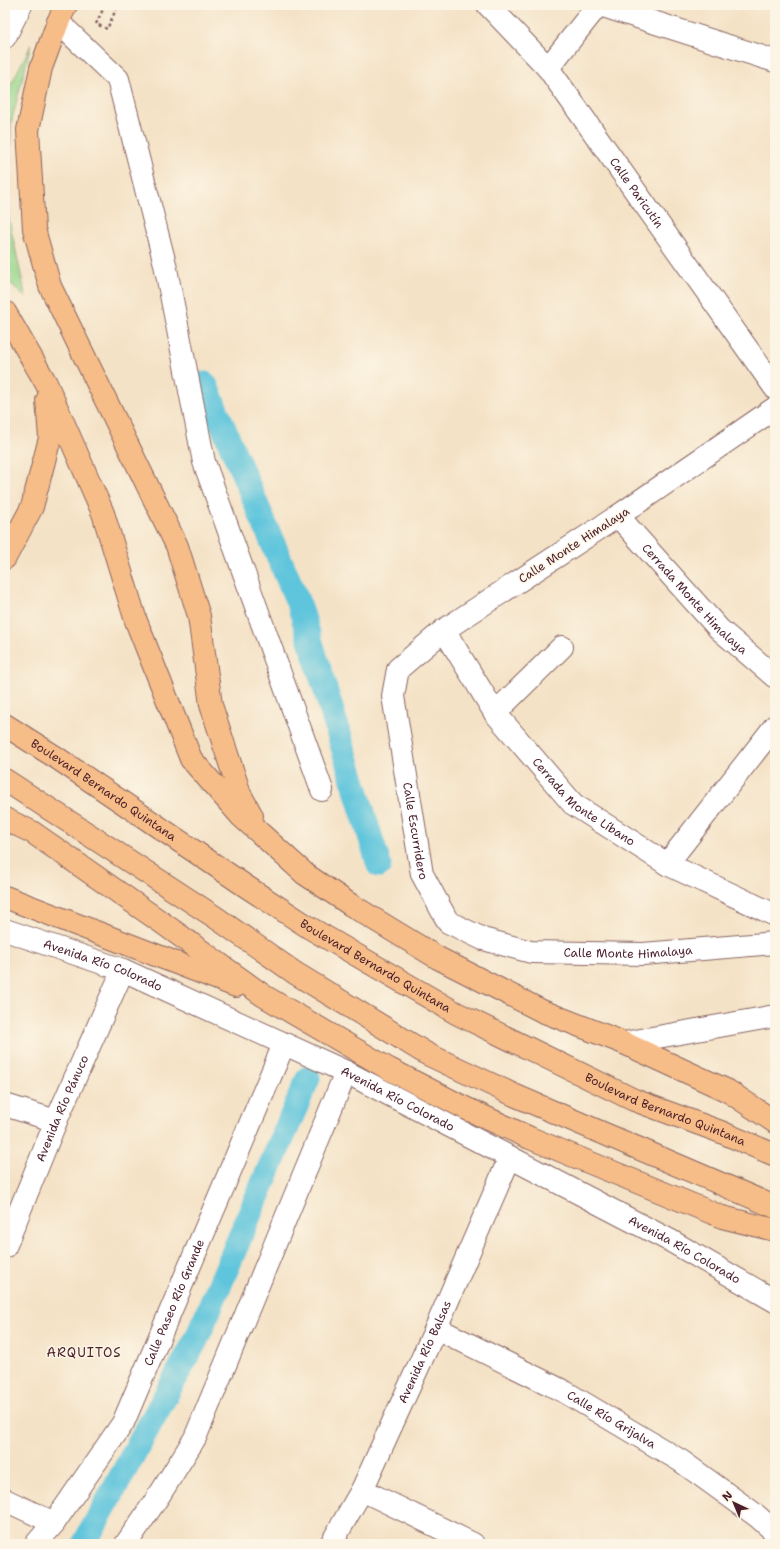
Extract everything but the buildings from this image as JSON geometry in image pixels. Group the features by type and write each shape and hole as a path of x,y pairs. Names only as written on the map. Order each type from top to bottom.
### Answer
{"highway":[{"path":"62,13 41,68 28,130 34,229 50,286 177,546 199,616 211,705 240,794 262,835"},
{"path":"5,312 46,383 103,513 136,620 191,759 241,816 305,874 438,958 542,1011 624,1043 728,1091 775,1122"},
{"path":"5,558 32,507 50,438 46,383"},
{"name":"Boulevard Bernardo Quintana","path":"5,725 57,758 310,928 449,1009 634,1100 721,1132 775,1155"},
{"path":"5,780 215,917 295,973 427,1054 514,1095 775,1207"},
{"path":"5,819 32,832 264,996 389,1069 522,1135 722,1217 775,1230"},
{"path":"5,897 264,996"}],"street":[{"path":"5,37 20,5"},
{"name":"Calle Paricutín","path":"488,5 548,68 775,388"},
{"path":"548,68 599,5 775,61"},
{"path":"62,13 118,79 165,264 204,462 322,790"},
{"name":"Calle Monte Himalaya","path":"393,696 398,669 444,630 618,516 775,408"},
{"name":"Cerrada Monte Himalaya","path":"618,516 719,629 775,677"},
{"name":"Cerrada Monte Líbano","path":"444,630 495,713 573,804 667,864 775,915"},
{"path":"495,713 562,647"},
{"name":"Calle Escurridero","path":"393,696 422,874 448,922 483,939"},
{"path":"667,864 775,726"},
{"name":"Avenida Río Colorado","path":"5,930 123,970 346,1072 510,1156 670,1241 775,1301"},
{"name":"Calle Monte Himalaya","path":"483,939 531,952 587,954 643,954 775,943"},
{"name":"Avenida Río Pánuco","path":"5,1248 56,1121 123,970"},
{"path":"624,1043 775,1016"},
{"name":"Calle Paseo Río Grande","path":"36,1544 54,1523 123,1424 284,1044"},
{"path":"126,1544 160,1494 194,1438 346,1072"},
{"path":"5,1105 56,1121"},
{"name":"Avenida Río Balsas","path":"331,1544 362,1490 436,1328 510,1156"},
{"name":"Calle Río Grijalva","path":"436,1328 565,1392 674,1457 757,1516 775,1532"},
{"path":"362,1490 473,1544"},
{"path":"5,1500 54,1523"}],"path":[{"path":"105,5 96,24 107,29 118,5"}],"green space":[{"path":"31,45 11,123 8,215 26,298 5,278 5,96"}],"waterway":[{"path":"205,384 300,607 379,865"},
{"path":"84,1544 196,1340 308,1078"}],"district":[{"name":"ARQUITOS","path":"84,1352"}]}
